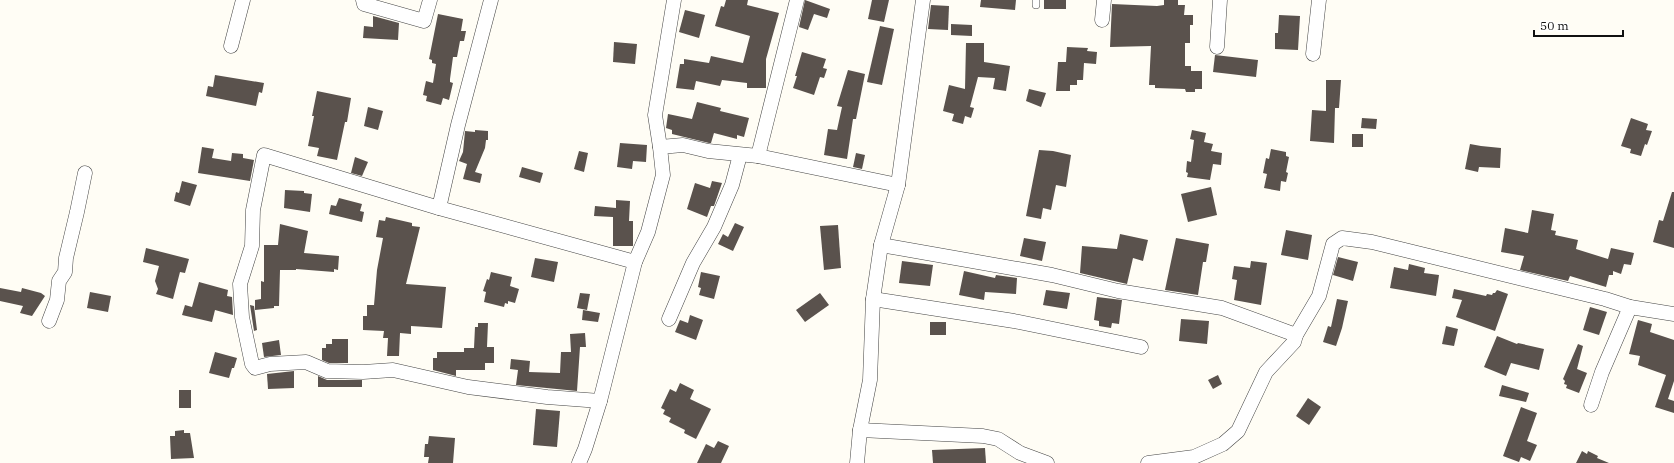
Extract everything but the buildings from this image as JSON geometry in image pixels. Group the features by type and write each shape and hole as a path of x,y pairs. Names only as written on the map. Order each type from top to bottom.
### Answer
{"street":[{"path":"230,46 243,0"},
{"path":"363,0 364,4 424,21 430,0"},
{"path":"439,208 458,125 491,0"},
{"path":"579,463 600,401 635,262 648,232 663,175 655,116 674,0"},
{"path":"758,156 797,0"},
{"path":"857,463 860,430 870,380 873,299 881,245 898,185 923,0"},
{"path":"1102,20 1104,0"},
{"path":"1217,47 1220,0"},
{"path":"1313,54 1319,0"},
{"path":"660,147 682,145 708,151 758,156 898,185"},
{"path":"669,319 693,263 714,227 732,185 740,155"},
{"path":"600,401 468,387 393,370 363,372 327,371 306,362 270,364 255,368 252,364 242,317 240,284 252,246 253,210 264,156 439,208 635,262"},
{"path":"49,321 57,300 58,282 65,272 66,258 77,212 84,173"},
{"path":"1148,463 1194,457 1223,444 1238,431 1266,372 1294,342 1296,335 1319,296 1333,244 1342,238 1372,242 1605,299 1630,307 1674,314"},
{"path":"881,245 1052,275 1118,291 1222,308 1296,335"},
{"path":"873,299 1014,321 1141,347"},
{"path":"1591,405 1602,372 1630,307"},
{"path":"860,430 983,436 998,439 1020,453 1047,463"}]}
